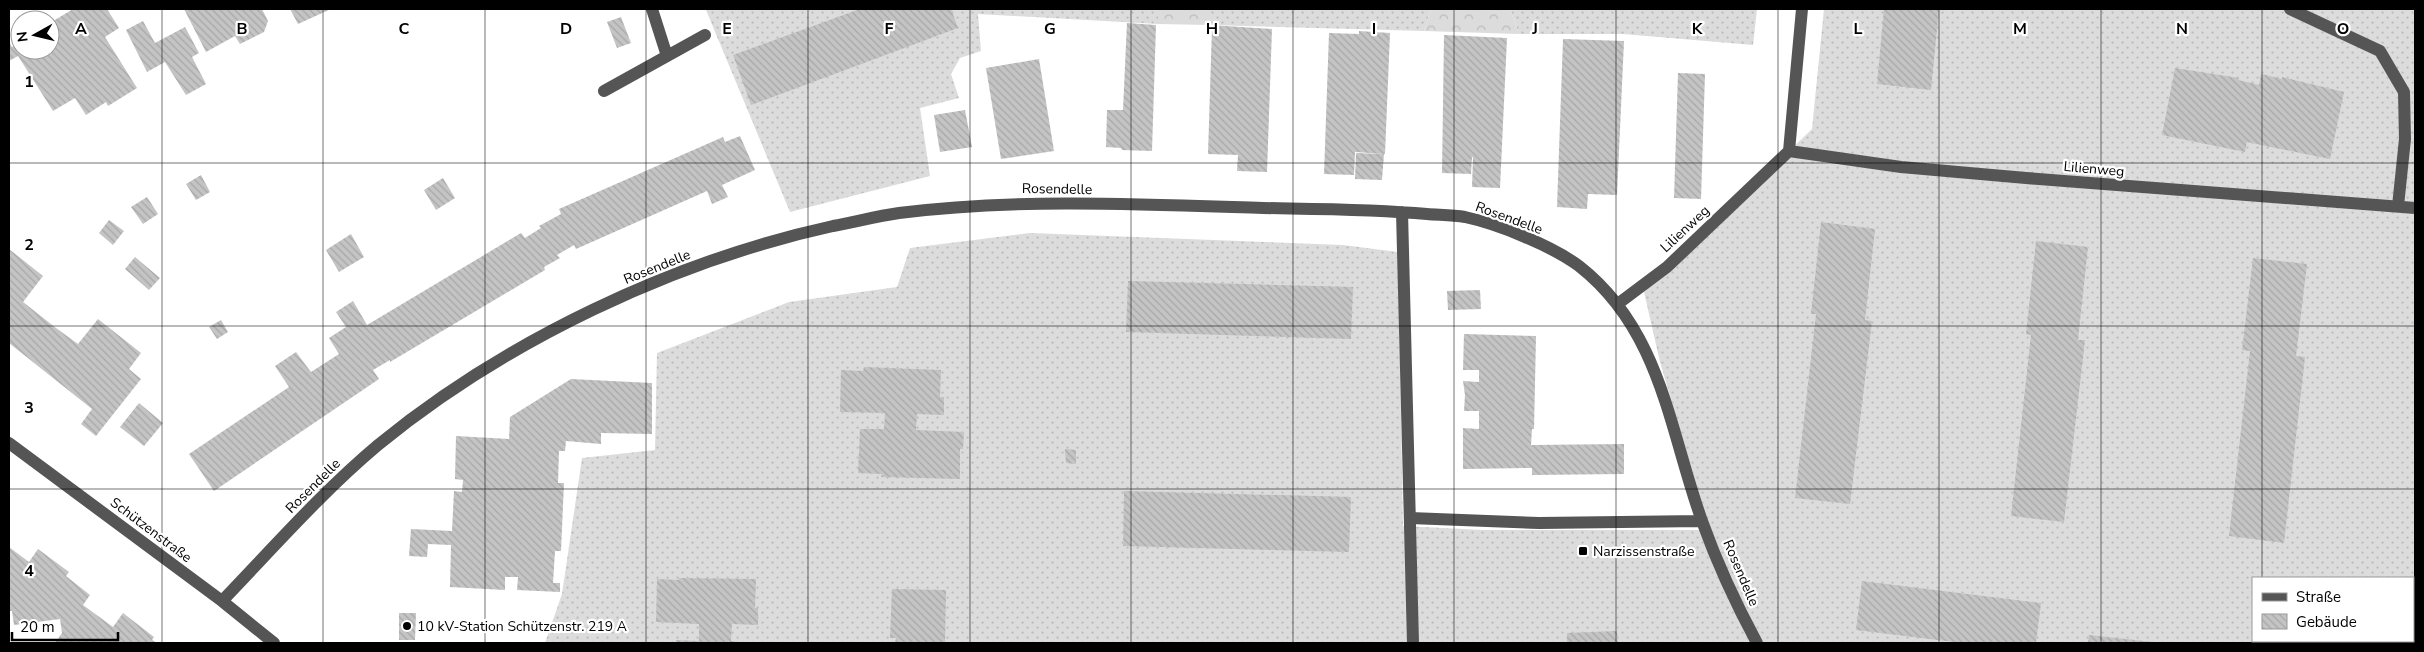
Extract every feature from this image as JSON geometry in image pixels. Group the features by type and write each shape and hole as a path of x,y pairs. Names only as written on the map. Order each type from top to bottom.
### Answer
{"street":[{"path":"652,9 666,56"},
{"path":"1788,151 1802,9"},
{"path":"2290,9 2380,51 2404,92 2405,139 2398,206"},
{"path":"604,91 705,35"},
{"name":"Lilienweg","path":"1618,303 1666,267 1788,151 1901,167 2415,208"},
{"name":"Rosendelle","path":"222,601 335,483 378,445 422,412 471,379 570,321 660,280 719,257 788,236 894,213 1003,203 1217,206 1402,212 1466,218 1526,237 1577,265 1618,303 1654,366 1702,521 1738,606 1757,643"},
{"path":"1402,212 1413,643"},
{"name":"Schützenstraße","path":"9,443 222,601 274,643"},
{"path":"1410,518 1538,523 1702,521"}],"green space":[{"path":"1158,9 1158,24 978,14 981,51 960,58 951,74 959,98 920,108 930,176 790,212 706,10"},
{"path":"1158,9 1209,9 1209,25 1158,24"},
{"path":"1209,9 1431,9 1424,31 1209,25"},
{"path":"1431,9 1510,9 1519,34 1424,31"},
{"path":"1510,9 1757,9 1753,45 1623,34 1519,34"},
{"path":"1824,9 2415,9 2415,643 545,643 562,594 582,458 655,450 657,353 789,302 897,287 910,248 1030,233 1343,245 1398,252 1403,526 1483,530 1710,530 1660,362 1644,292 1812,129"}],"building":[{"path":"73,9 107,9 119,28 105,37 137,88 108,106 106,102 86,115 75,98 53,111 21,60 60,60 60,17"},
{"path":"184,9 262,9 268,21 264,32 240,44 235,36 206,52"},
{"path":"290,9 331,9 298,24"},
{"path":"860,9 951,9 958,28 751,105 733,55"},
{"path":"1884,9 1939,9 1931,90 1877,84"},
{"path":"621,17 631,43 617,48 607,22"},
{"path":"143,21 155,43 185,27 199,53 192,57 206,84 186,95 165,62 147,72 126,30"},
{"path":"1127,23 1156,25 1152,151 1122,150 1121,148 1106,147 1107,110 1123,110"},
{"path":"1209,25 1272,29 1267,172 1237,171 1238,155 1208,154 1212,27"},
{"path":"1359,31 1390,33 1385,154 1355,152 1354,175 1324,174 1329,33 1359,34"},
{"path":"1444,35 1507,38 1500,188 1472,187 1473,157 1471,174 1442,173"},
{"path":"1563,39 1624,41 1617,195 1588,194 1587,209 1557,207"},
{"path":"9,41 11,60 9,61"},
{"path":"1039,59 1054,151 1001,159 986,68"},
{"path":"2175,68 2239,78 2238,80 2259,85 2261,74 2282,79 2282,77 2344,92 2330,159 2247,142 2245,152 2162,135"},
{"path":"1678,73 1705,74 1701,199 1674,198"},
{"path":"965,110 972,147 940,152 934,115"},
{"path":"740,136 755,170 722,185 728,197 712,204 707,191 576,249 574,245 557,255 560,258 544,267 545,270 390,362 390,360 373,370 379,379 214,491 189,454 289,387 275,366 296,352 311,372 339,354 329,338 346,327 336,312 353,301 367,325 521,233 525,238 541,228 539,226 561,214 559,209 723,137 725,142"},
{"path":"1356,153 1384,154 1382,180 1355,179"},
{"path":"201,175 210,192 196,200 186,184"},
{"path":"443,178 455,198 436,210 424,190"},
{"path":"147,197 158,214 143,224 131,207"},
{"path":"109,220 124,231 113,245 99,233"},
{"path":"1821,222 1875,229 1865,320 1872,321 1850,504 1795,498 1816,314 1811,314"},
{"path":"351,234 364,257 339,272 326,250"},
{"path":"2036,241 2088,247 2078,340 2085,340 2064,522 2011,516 2031,335 2026,334"},
{"path":"9,249 43,276 23,302 56,328 78,344 98,319 141,353 129,369 141,379 96,436 81,424 92,409 9,343"},
{"path":"135,257 160,278 149,290 125,269"},
{"path":"2253,258 2307,264 2296,356 2305,357 2284,543 2229,536 2250,351 2242,350"},
{"path":"1128,281 1353,287 1351,339 1126,332"},
{"path":"1480,290 1481,309 1448,310 1447,291"},
{"path":"221,320 228,332 217,339 209,327"},
{"path":"1464,334 1536,336 1534,429 1532,429 1531,445 1624,444 1624,474 1532,475 1532,468 1463,469 1463,428 1479,429 1479,411 1464,411 1465,395 1463,381 1479,382 1479,370 1463,370"},
{"path":"864,367 941,370 940,397 944,397 944,415 917,414 916,430 964,432 963,449 960,449 960,479 881,477 882,474 858,473 860,429 884,429 885,413 840,412 841,370 863,371"},
{"path":"571,379 652,383 652,434 601,433 601,444 566,441 565,451 559,451 558,483 564,483 561,551 555,551 553,583 560,583 560,592 517,590 518,577 505,577 505,590 450,587 451,545 428,544 427,557 409,556 411,529 452,531 454,491 462,492 463,480 455,479 456,436 509,439 510,417"},
{"path":"139,403 163,423 144,446 120,427"},
{"path":"1065,449 1076,450 1076,464 1066,463"},
{"path":"1124,491 1351,497 1349,552 1123,546"},
{"path":"9,547 29,562 38,549 69,572 66,576 90,595 83,605 113,627 123,613 154,637 152,640 157,643 55,643 62,633 60,619 14,625 12,611 9,611"},
{"path":"678,578 756,579 755,608 758,608 758,625 732,624 731,641 748,643 676,643 676,640 699,641 699,624 656,622 657,579 679,580"},
{"path":"1862,581 2041,603 2036,643 1962,643 1856,630"},
{"path":"892,589 946,590 945,643 895,643 896,638 890,638"},
{"name":"10 kV-Station Schützenstr. 219 A","path":"399,613 416,613 415,640 399,640"},
{"path":"1617,631 1618,643 1567,643 1567,633"},
{"path":"2089,635 2153,642 2153,643 2088,643"}],"place":[{"name":"Narzissenstraße","path":"1583,551"},
{"name":"10 kV-Station Schützenstr. 219 A","path":"407,626"}]}
